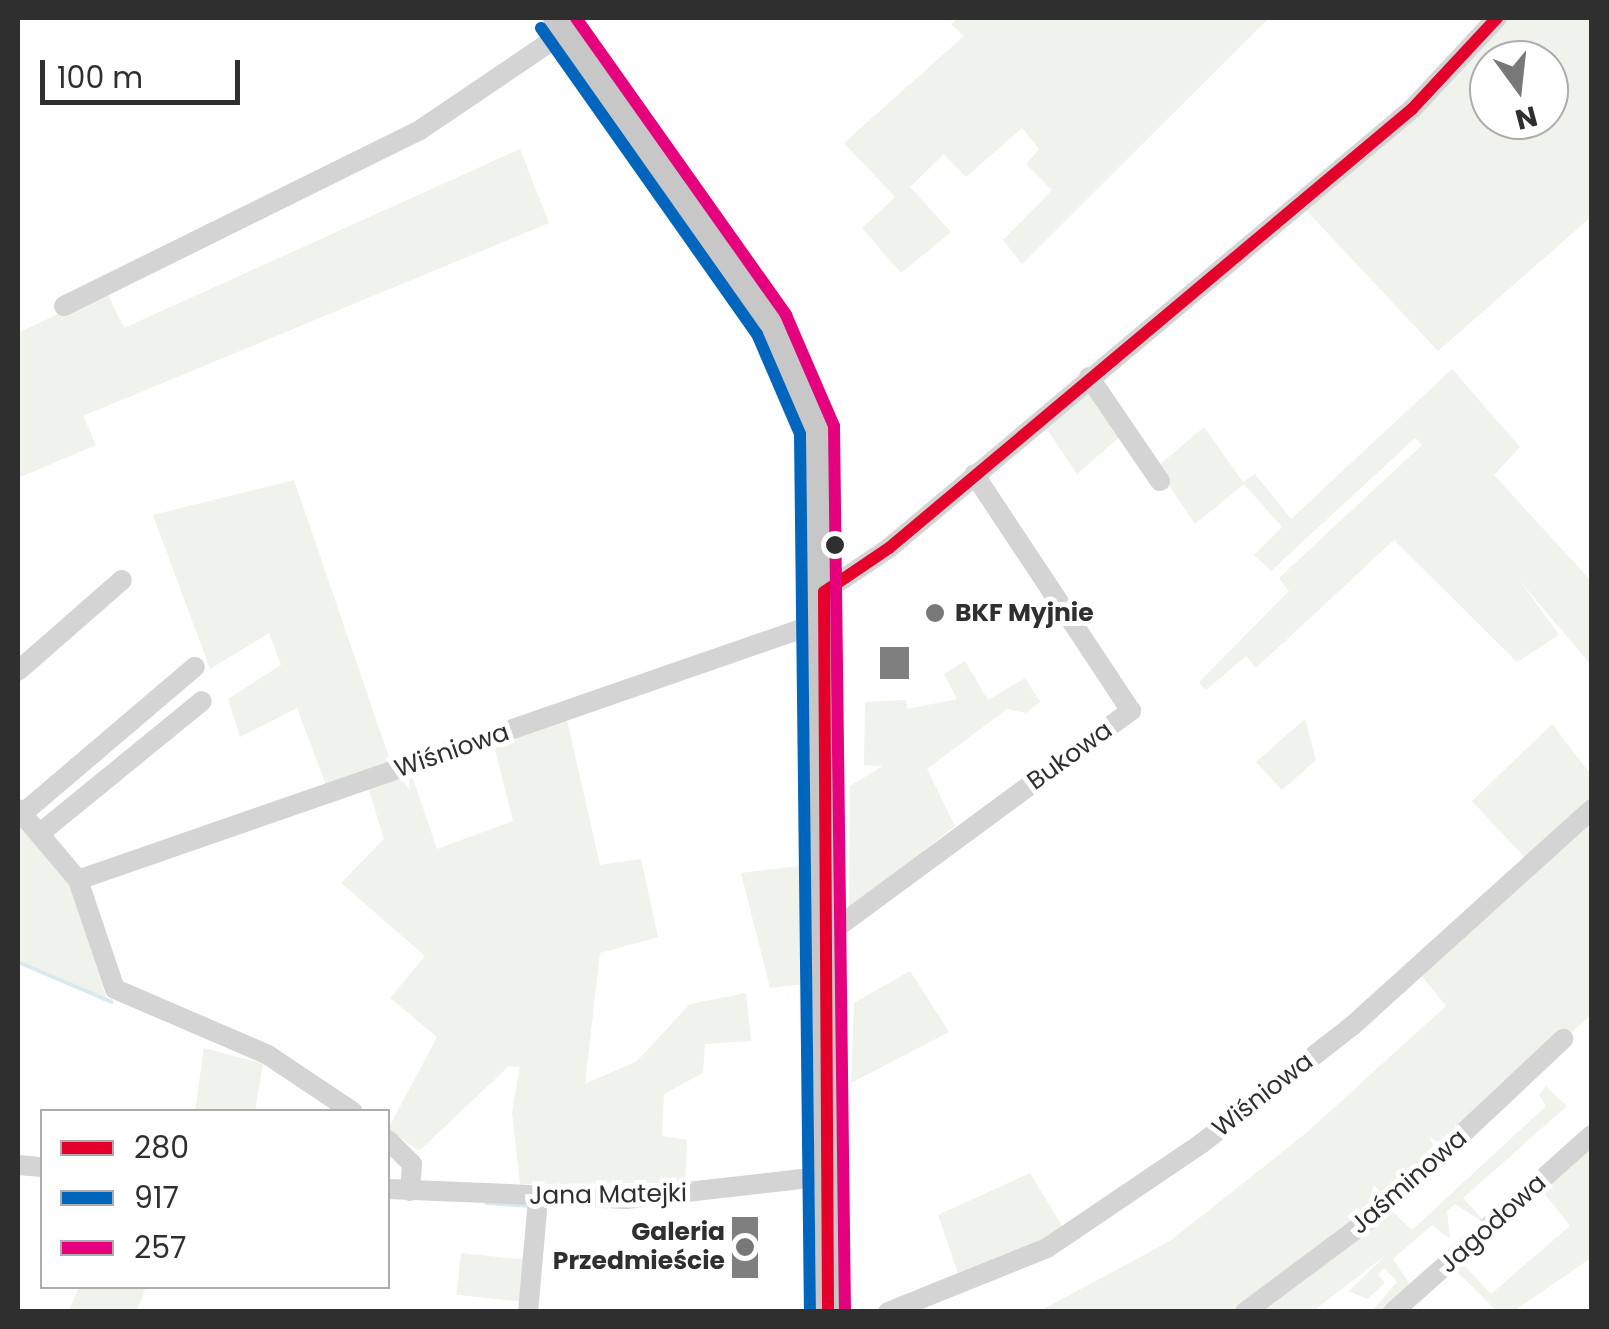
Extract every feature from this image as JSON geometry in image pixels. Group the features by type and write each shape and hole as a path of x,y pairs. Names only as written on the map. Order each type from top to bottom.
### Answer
{"main road":[{"path":"560,25 792,360 819,446 824,592 828,1312"}],"street":[{"path":"824,592 974,474 1412,109 1497,18"},
{"path":"64,306 420,130 560,25"},
{"path":"1088,377 1160,481"},
{"name":"Bukowa","path":"826,925 843,924 1131,711 974,474"},
{"path":"18,672 122,580"},
{"name":"Wiśniowa","path":"78,880 824,622"},
{"path":"195,667 20,812 78,880 115,990 144,1008 268,1056 348,1109"},
{"path":"39,834 202,701"},
{"name":"Wiśniowa","path":"888,1312 1047,1248 1202,1142 1352,1026 1592,809"},
{"name":"Jaśminowa","path":"1245,1312 1379,1212 1563,1040"},
{"name":"Jagodowa","path":"1393,1312 1592,1134"},
{"path":"390,1142 412,1164 410,1190"},
{"name":"Jana Matejki","path":"390,1189 538,1198 703,1193 828,1176"},
{"path":"528,1312 538,1198"}],"shaded area":[{"path":"958,18 1269,18 1022,264 1003,240 1052,190 1026,164 1039,149 1022,128 966,177 944,154 910,187 951,232 901,273 862,228 895,197 844,143 964,36 951,24"},
{"path":"1504,18 1591,18 1591,217 1438,351 1305,209 1469,52 1469,140 1569,140 1569,40 1481,40"},
{"path":"520,149 549,223 83,416 96,445 18,478 18,333 106,291 124,328"},
{"path":"1452,369 1520,447 1494,475 1591,581 1591,665 1520,581 1559,635 1517,662 1394,540 1256,668 1246,656 1206,690 1199,682 1289,591 1279,578 1422,445 1415,438 1271,571 1254,555 1282,527 1244,484 1195,524 1157,467 1204,427 1243,482 1255,474 1291,519"},
{"path":"1088,385 1123,434 1077,474 1043,423"},
{"path":"294,480 392,766 328,790 297,708 240,737 228,699 281,665 269,633 210,669 153,515"},
{"path":"965,661 988,700 1025,678 1040,702 1026,713 1007,709 927,769 955,826 849,910 850,786 883,766 864,765 865,702 906,700 907,709 957,699 944,674"},
{"path":"1305,719 1316,760 1282,790 1256,762"},
{"path":"567,720 600,865 641,859 658,937 600,953 585,1084 637,1061 690,1004 746,993 751,1041 705,1044 703,1073 664,1094 662,1136 687,1140 685,1183 520,1184 512,1112 520,1067 509,1066 419,1151 390,1130 437,1037 390,998 425,956 341,883 384,839 368,787 411,773 437,849 513,821 493,742"},
{"path":"1552,724 1591,775 1591,802 1528,861 1472,801"},
{"path":"1591,817 1591,1015 1421,1170 1237,1311 1038,1312 1170,1241 1305,1134 1446,1006 1421,975"},
{"path":"18,819 70,884 108,1003 18,960"},
{"path":"816,864 812,983 770,988 741,873"},
{"path":"910,971 949,1032 851,1083 854,1003"},
{"path":"204,1048 263,1064 255,1109 195,1109"},
{"path":"1546,1086 1567,1106 1463,1198 1489,1226 1455,1204 1447,1211 1450,1239 1432,1225 1393,1259 1413,1289 1386,1311 1372,1311 1397,1282 1384,1268 1378,1274 1385,1283 1367,1299 1349,1291 1386,1255 1313,1311 1254,1312 1393,1212 1412,1230 1546,1106 1539,1095"},
{"path":"1591,1143 1591,1258 1514,1311 1497,1311 1452,1267 1461,1262 1491,1294 1570,1226 1541,1189"},
{"path":"1030,1173 1064,1229 960,1279 938,1215"},
{"path":"461,1253 524,1260 519,1301 457,1295"},
{"path":"78,1289 145,1289 137,1311 69,1311"}],"building":[{"path":"880,647 909,647 909,679 880,679"},
{"name":"Galeria Przedmieście","path":"732,1217 758,1217 758,1278 732,1278"}],"waterway":[{"path":"18,962 112,1002"},
{"path":"486,1203 531,1206"}],"transit line":[{"name":"257","path":"576,18 786,315 834,426 845,1312"},
{"name":"280","path":"824,592 889,548 1412,109 1497,18"},
{"name":"917","path":"541,28 757,334 800,434 810,1312"},
{"name":"280","path":"824,592 828,1312"}],"place":[{"name":"BKF Myjnie","path":"935,613"},
{"name":"Galeria Przedmieście","path":"745,1247"}]}
